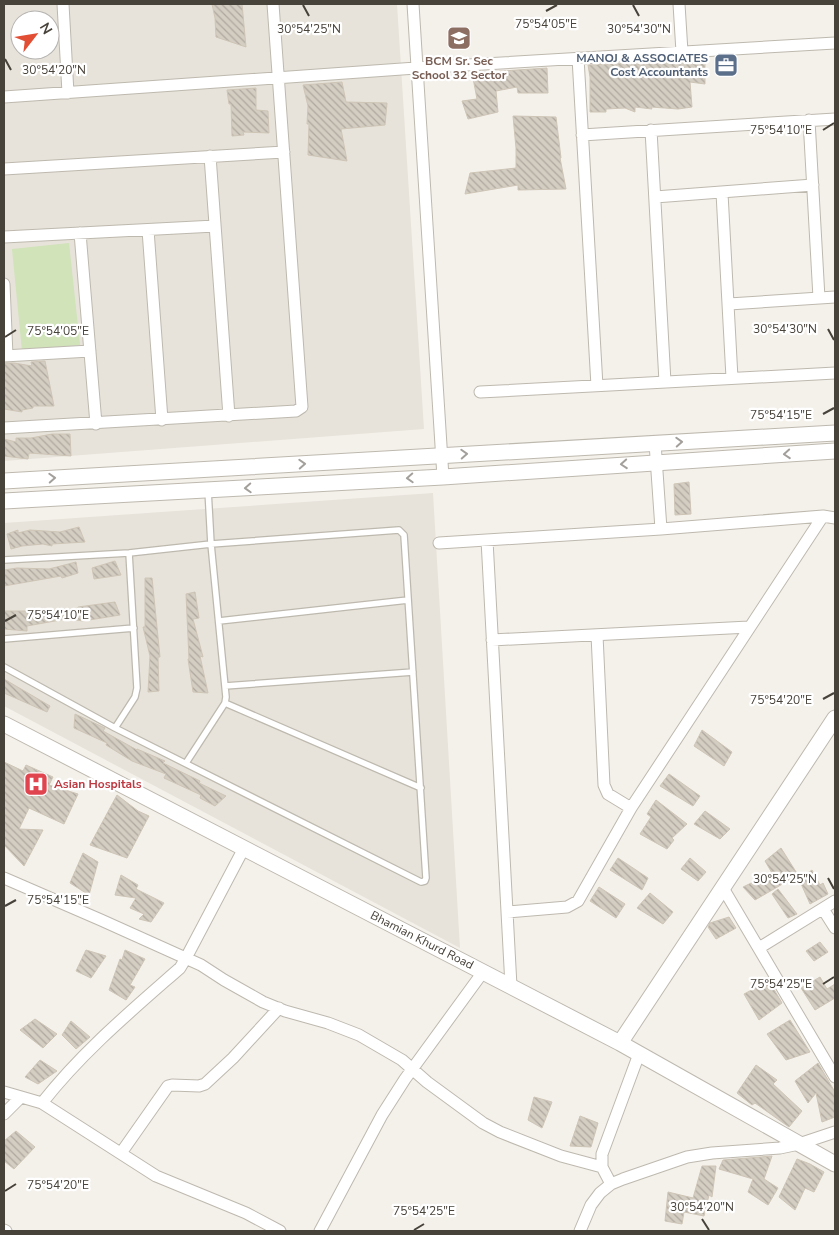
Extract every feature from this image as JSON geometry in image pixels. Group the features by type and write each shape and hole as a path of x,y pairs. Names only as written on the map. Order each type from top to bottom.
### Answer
{"street":[{"path":"63,4 68,93"},
{"path":"4,428 229,416 296,411 302,407 273,4"},
{"path":"413,4 443,477"},
{"path":"679,4 682,52"},
{"path":"4,98 416,68 835,43"},
{"path":"578,58 597,386"},
{"path":"582,135 835,119"},
{"path":"809,120 820,298"},
{"path":"651,130 665,382"},
{"path":"4,169 284,152"},
{"path":"210,156 229,416"},
{"path":"655,198 813,186"},
{"path":"722,193 732,378"},
{"path":"4,237 215,226"},
{"path":"148,230 162,420"},
{"path":"80,233 96,424"},
{"path":"4,284 6,356 90,351"},
{"path":"729,304 835,297"},
{"path":"480,392 835,373"},
{"path":"4,481 835,433"},
{"path":"655,443 661,529"},
{"path":"4,502 443,477 835,451"},
{"path":"507,912 567,907 578,901 631,808 823,516"},
{"path":"439,543 661,529 823,516 835,518"},
{"path":"486,540 511,986"},
{"path":"492,640 749,627"},
{"path":"597,634 604,785 608,794 631,808"},
{"path":"620,1043 835,718"},
{"name":"Bhamian Khurd Road","path":"4,724 620,1043 835,1164"},
{"path":"42,1103 91,1048 124,1015 180,968 244,848"},
{"path":"4,878 201,965 248,994 279,1008 359,1035 402,1060 483,1123 500,1132 561,1156 602,1168"},
{"path":"723,888 835,1077"},
{"path":"759,948 835,901"},
{"path":"823,909 835,928"},
{"path":"320,1231 382,1116 412,1068 483,972"},
{"path":"121,1153 168,1086 200,1086 205,1084 233,1058 279,1008"},
{"path":"611,1184 602,1168 602,1154 639,1054"},
{"path":"4,1092 42,1103 156,1176 246,1213 280,1231"},
{"path":"4,1114 21,1097"},
{"path":"580,1231 591,1205 600,1193 611,1184 687,1158 712,1153 780,1148 835,1132"}],"lane":[{"path":"186,763 225,703 208,490"},
{"path":"4,560 129,553 212,544 400,530 404,535 421,788 425,881 421,882 116,728 4,667"},
{"path":"116,728 137,693 129,553"},
{"path":"219,621 408,600"},
{"path":"4,639 134,628"},
{"path":"225,686 413,672"},
{"path":"225,703 421,788"}],"shaded area":[{"path":"4,4 397,4 424,429 4,461"},
{"path":"433,493 460,948 4,706 4,523"}],"green space":[{"path":"69,243 80,345 22,351 12,249"}],"building":[{"path":"212,4 242,4 246,47 216,37"},
{"path":"692,60 705,62 705,84 690,82 692,107 678,109 651,107 652,109 635,107 635,112 625,108 606,109 606,112 590,112 588,65 634,63 640,65 664,62 693,62"},
{"path":"547,68 548,93 518,93 517,87 496,91 498,112 468,119 462,101 477,99 472,73"},
{"path":"342,82 346,102 387,103 385,125 341,129 347,161 308,155 308,106 303,85"},
{"path":"256,88 256,110 268,111 269,133 243,132 244,135 232,136 231,104 229,104 227,90"},
{"path":"513,116 556,117 560,158 566,189 518,190 518,185 465,194 470,173 516,168"},
{"path":"45,361 54,406 33,406 33,408 22,410 22,412 4,409 4,363 32,366 31,362"},
{"path":"52,434 70,434 71,456 29,453 28,459 4,456 4,439 16,442 16,438 31,438"},
{"path":"689,482 691,514 675,515 674,484"},
{"path":"79,527 85,542 52,544 52,546 43,544 11,549 7,534 18,530 18,533 30,530 60,532"},
{"path":"115,561 121,575 94,579 92,568"},
{"path":"76,562 78,573 62,578 61,576 4,586 4,570 17,568 49,569"},
{"path":"145,578 152,578 160,657 158,657 159,691 148,692 150,656 143,627 145,627"},
{"path":"195,592 199,618 193,619 203,657 200,656 208,693 193,692 188,659 186,594"},
{"path":"115,602 120,615 83,621 76,620 77,617 27,626 27,631 4,629 4,611 28,611 28,614 49,611 77,612 78,607"},
{"path":"4,679 50,706 47,712 4,693"},
{"path":"75,714 105,728 103,731 137,750 165,761 163,763 226,796 215,806 200,798 201,795 164,778 166,774 132,761 106,745 107,743 74,728"},
{"path":"702,730 732,752 724,766 694,746"},
{"path":"4,762 23,771 26,765 53,777 49,785 78,794 64,824 29,808 19,829 43,830 24,866 4,845"},
{"path":"669,774 700,796 693,806 660,786"},
{"path":"117,795 138,811 149,816 127,858 90,845"},
{"path":"656,800 687,824 672,838 674,840 667,849 640,834 651,817 647,814"},
{"path":"705,811 730,829 720,839 694,824"},
{"path":"781,848 798,875 755,900 743,887 772,873 765,861"},
{"path":"83,853 98,862 89,895 70,883"},
{"path":"618,858 648,878 642,890 610,870"},
{"path":"690,858 706,872 698,881 681,869"},
{"path":"812,870 820,885 823,883 828,894 810,904 799,879"},
{"path":"121,875 138,885 136,889 164,903 151,922 139,919 144,914 130,908 136,898 115,895"},
{"path":"599,887 625,904 616,918 590,901"},
{"path":"778,889 797,914 788,918 772,894"},
{"path":"650,893 673,912 663,924 637,908"},
{"path":"729,917 736,928 716,939 708,927 710,923"},
{"path":"820,942 828,952 814,961 806,951"},
{"path":"86,950 106,956 91,978 76,971"},
{"path":"125,950 145,959 130,985 135,987 126,1000 109,990"},
{"path":"820,977 827,989 835,984 835,998 815,1010 801,988"},
{"path":"769,981 782,1003 759,1020 744,994"},
{"path":"35,1019 57,1034 43,1048 20,1030"},
{"path":"790,1020 810,1052 786,1060 767,1034"},
{"path":"71,1021 90,1037 76,1049 62,1035"},
{"path":"40,1060 57,1071 38,1084 25,1077"},
{"path":"818,1063 835,1092 835,1117 822,1122 816,1093 808,1103 795,1081"},
{"path":"756,1065 777,1080 773,1084 802,1111 789,1127 755,1103 752,1105 737,1093"},
{"path":"534,1097 552,1102 542,1128 528,1120"},
{"path":"580,1116 598,1123 591,1147 570,1146"},
{"path":"16,1131 35,1147 14,1169 4,1161 4,1141"},
{"path":"772,1156 764,1179 778,1188 768,1205 748,1192 753,1179 719,1169 723,1160"},
{"path":"797,1159 824,1172 814,1192 805,1188 795,1210 779,1197"},
{"path":"702,1166 716,1166 712,1197 709,1195 704,1216 684,1212 682,1224 665,1221 668,1192 693,1198"}],"place":[{"name":"BCM Sr. Sec School 32 Sector","path":"459,38"},
{"name":"MANOJ & ASSOCIATES Cost Accountants","path":"726,65"},
{"name":"Asian Hospitals","path":"36,784"}]}
